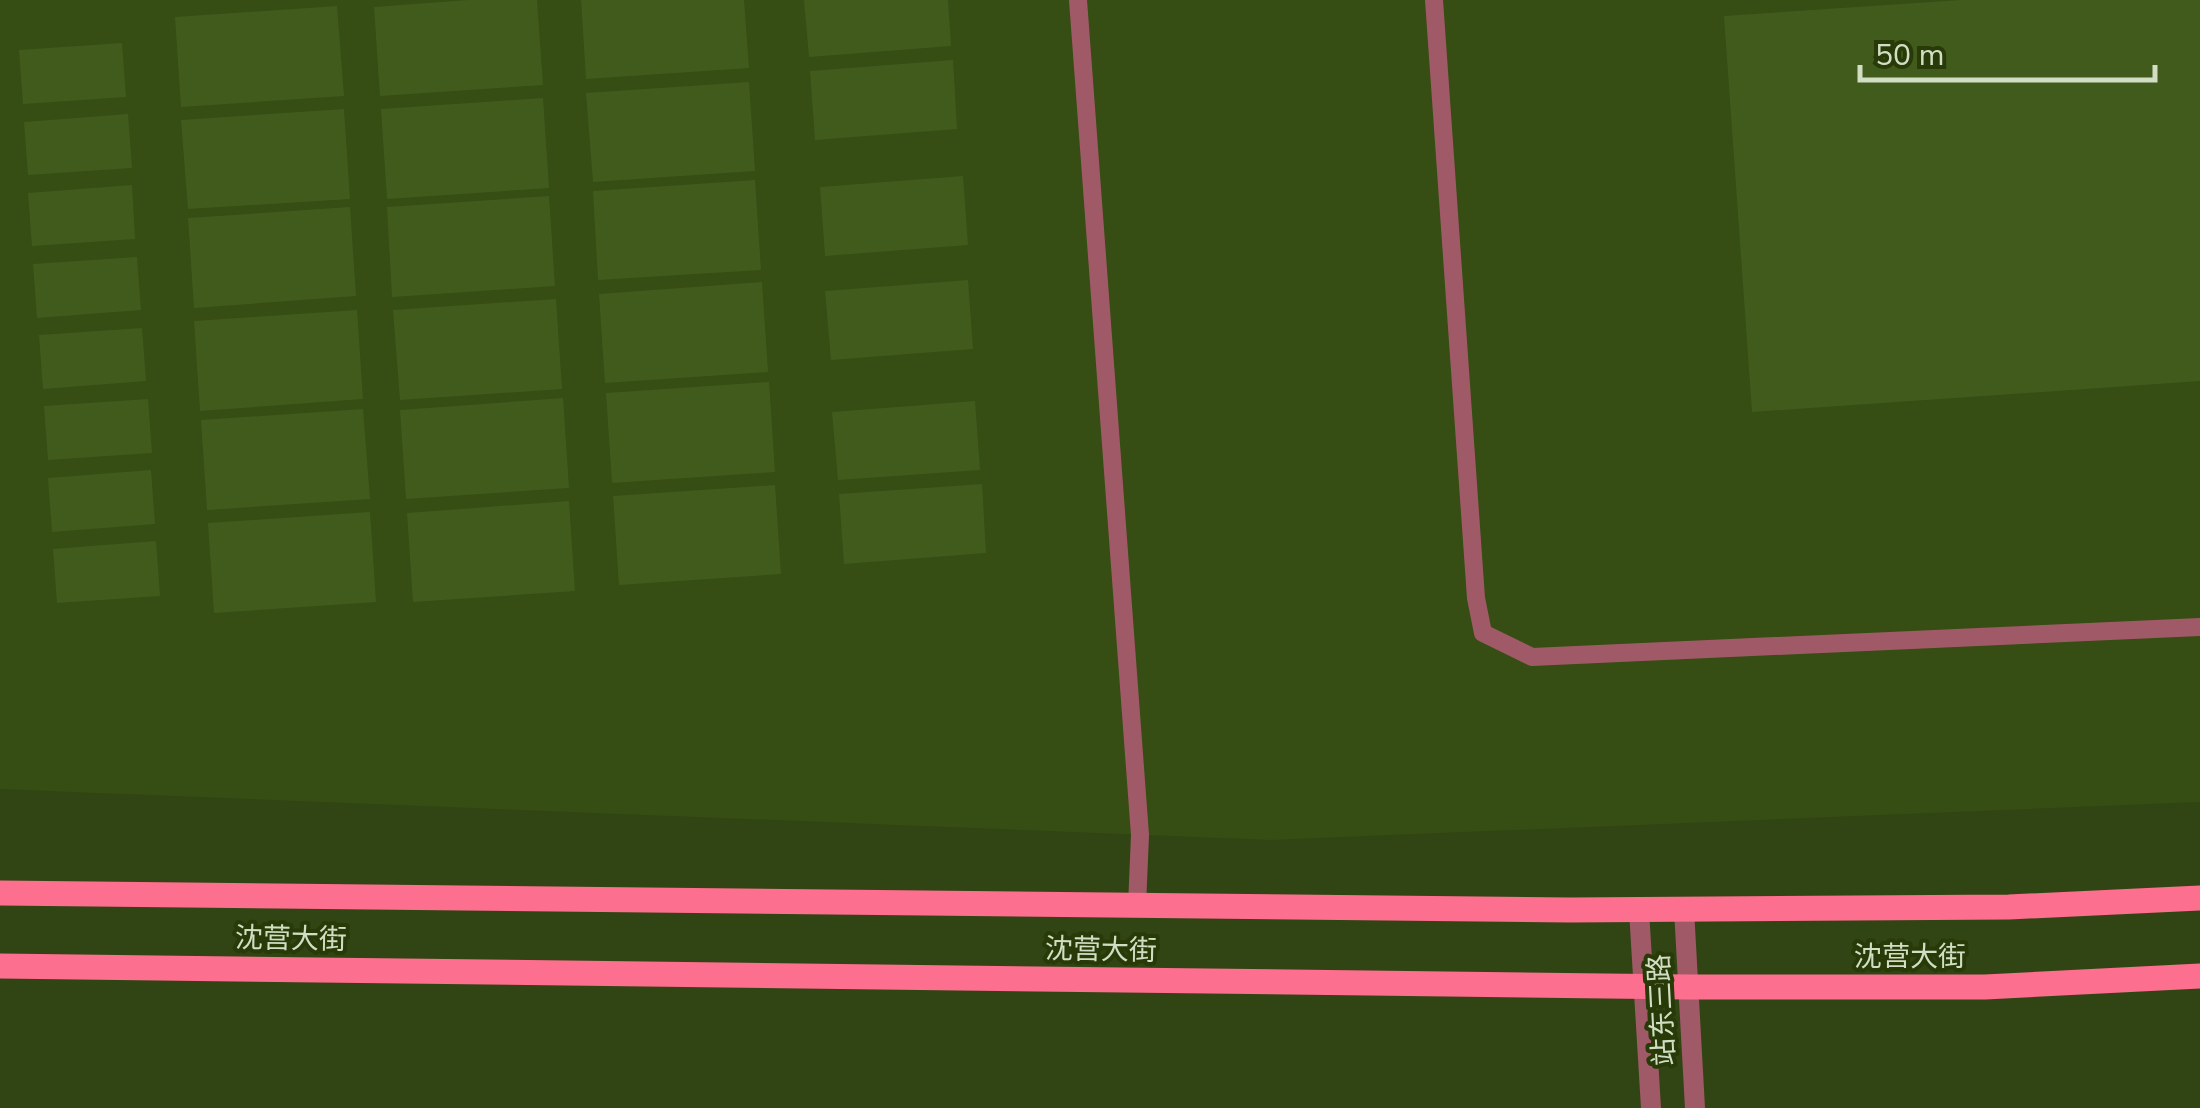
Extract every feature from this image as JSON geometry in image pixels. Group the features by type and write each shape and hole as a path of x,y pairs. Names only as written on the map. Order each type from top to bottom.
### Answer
{"main road":[{"name":"沈营大街","path":"0,890 36,894 1638,910 2009,907 2200,898"},
{"name":"沈营大街","path":"0,966 1688,987 1986,987 2200,976"},
{"path":"0,978 66,966"}],"street":[{"name":"站东三路","path":"1684,909 1694,1108"},
{"name":"站东三路","path":"1638,910 1651,1108"}],"lane":[{"path":"1078,0 1140,835 1137,906"},
{"path":"1434,0 1476,598 1483,633 1532,657 2200,626"}],"shaded area":[{"path":"0,0 2200,0 2200,802 1271,840 0,789"},
{"path":"537,0 543,85 380,96 374,7"},
{"path":"581,0 744,0 749,68 586,79"},
{"path":"804,0 948,0 951,46 809,57"},
{"path":"1961,0 2200,0 2200,381 1752,412 1724,16"},
{"path":"337,6 344,96 181,107 175,17"},
{"path":"122,43 126,97 23,104 19,50"},
{"path":"953,60 957,129 815,140 810,71"},
{"path":"749,82 755,171 593,182 586,93"},
{"path":"543,98 549,188 387,199 381,109"},
{"path":"344,109 350,199 188,209 181,120"},
{"path":"128,114 132,168 28,175 24,122"},
{"path":"963,176 968,245 825,256 820,187"},
{"path":"755,180 761,270 598,280 593,191"},
{"path":"132,185 135,239 32,246 28,193"},
{"path":"549,196 555,286 392,297 387,207"},
{"path":"350,207 356,296 194,308 188,218"},
{"path":"137,257 141,310 37,318 33,264"},
{"path":"968,280 973,349 831,360 825,291"},
{"path":"762,282 768,372 605,383 599,294"},
{"path":"556,299 562,389 400,400 393,310"},
{"path":"357,310 363,399 200,411 194,321"},
{"path":"142,328 146,381 43,389 39,335"},
{"path":"769,382 775,472 612,483 606,393"},
{"path":"563,398 569,488 406,499 400,410"},
{"path":"148,399 152,453 48,460 44,406"},
{"path":"975,401 980,470 838,480 832,412"},
{"path":"363,409 370,499 207,510 201,420"},
{"path":"151,470 155,524 52,532 48,478"},
{"path":"982,484 986,553 844,564 839,494"},
{"path":"775,485 781,574 619,585 613,496"},
{"path":"569,501 575,591 413,602 407,513"},
{"path":"370,512 376,602 214,613 208,523"},
{"path":"156,541 160,596 57,603 53,549"}]}
